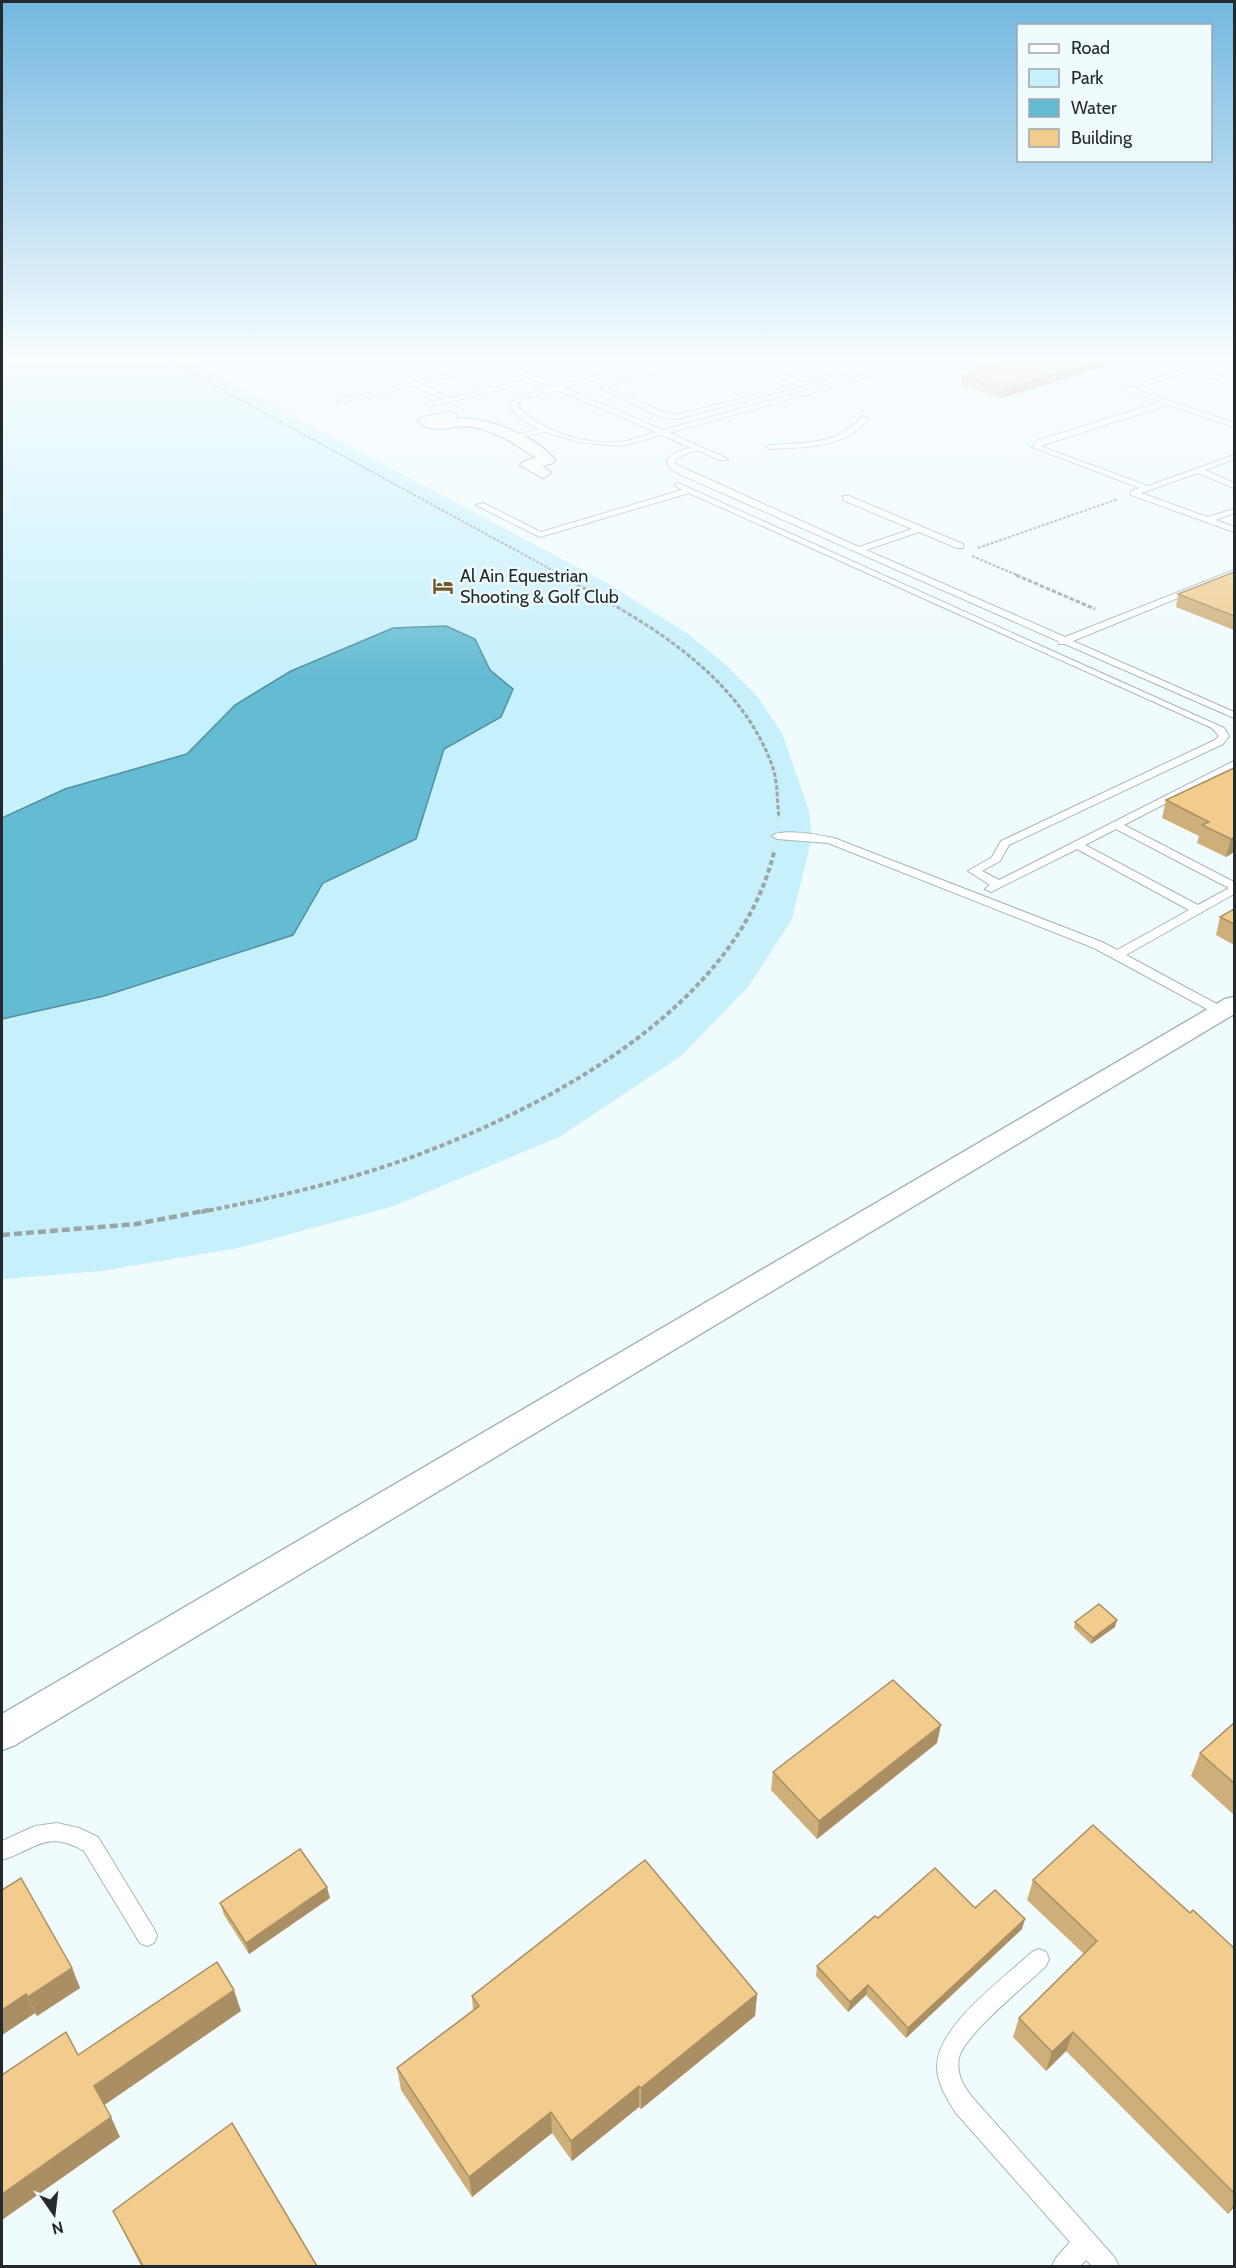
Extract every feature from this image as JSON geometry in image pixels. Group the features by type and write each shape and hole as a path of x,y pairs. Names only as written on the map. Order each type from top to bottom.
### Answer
{"street":[{"path":"531,467 542,473"},
{"path":"2,1733 1228,1008"}],"lane":[{"path":"674,467 1234,715"},
{"path":"1090,467 1147,488"},
{"path":"1134,493 1208,467"},
{"path":"1200,470 1234,486"},
{"path":"678,485 1220,729 1224,736 1219,742 1005,843 996,859 974,870 999,885"},
{"path":"480,504 540,535 690,490"},
{"path":"1134,493 1234,530"},
{"path":"846,498 962,550"},
{"path":"1208,520 1234,511"},
{"path":"858,550 920,530"},
{"path":"1043,649 1234,572"},
{"path":"978,896 1234,764"},
{"path":"1116,825 1234,888"},
{"path":"777,836 830,840 978,896 1117,955 1228,1008"},
{"path":"1077,845 1198,910"},
{"path":"1117,955 1234,888"},
{"path":"2,1851 27,1836 48,1831 66,1832 79,1836 91,1844 147,1936"},
{"path":"1039,1959 952,2043 947,2059 948,2076 955,2093 964,2105 1107,2266"},
{"path":"1064,2266 1086,2242"}],"path":[{"path":"2,1235 136,1224 279,1197 412,1157 528,1107 611,1058 686,998 738,937 768,878 780,821 773,769 752,722 718,680 673,643 624,610 363,467"},
{"path":"971,551 1134,493"},
{"path":"962,550 1118,619"}],"green space":[{"path":"2,467 389,467 609,584 688,634 727,666 756,695 782,733 809,811 812,837 792,919 748,987 681,1056 559,1137 394,1206 238,1248 101,1271 2,1279"}],"water":[{"path":"446,626 475,639 490,670 513,689 501,717 444,749 416,839 323,883 293,935 104,996 2,1019 2,818 65,789 187,754 235,705 291,671 393,628"}],"building":[{"path":"1234,572 1234,616 1178,594"},
{"path":"1234,768 1234,837 1231,839 1202,825 1209,822 1166,800"},
{"path":"1234,909 1234,924 1220,917"},
{"path":"1099,1604 1117,1620 1093,1638 1075,1622"},
{"path":"893,1680 941,1725 819,1821 773,1772"},
{"path":"1234,1723 1234,1783 1200,1753"},
{"path":"1093,1825 1190,1913 1193,1910 1234,1948 1234,2193 1073,2032 1052,2052 1019,2018 1097,1941 1033,1880"},
{"path":"300,1849 327,1887 246,1943 220,1903"},
{"path":"645,1860 757,1994 641,2088 639,2086 571,2141 551,2112 469,2177 397,2068 479,2006 472,1996"},
{"path":"935,1868 975,1908 995,1890 1025,1919 908,2028 868,1985 850,2002 817,1966 875,1916 878,1918"},
{"path":"21,1878 72,1968 28,1997 26,1994 2,2010 2,1890"},
{"path":"217,1962 234,1990 94,2086 111,2117 2,2194 2,2075 66,2032 78,2055"},
{"path":"232,2123 317,2266 143,2266 113,2211"}],"place":[{"name":"Al Ain Equestrian Shooting & Golf Club","path":"443,586"}]}
